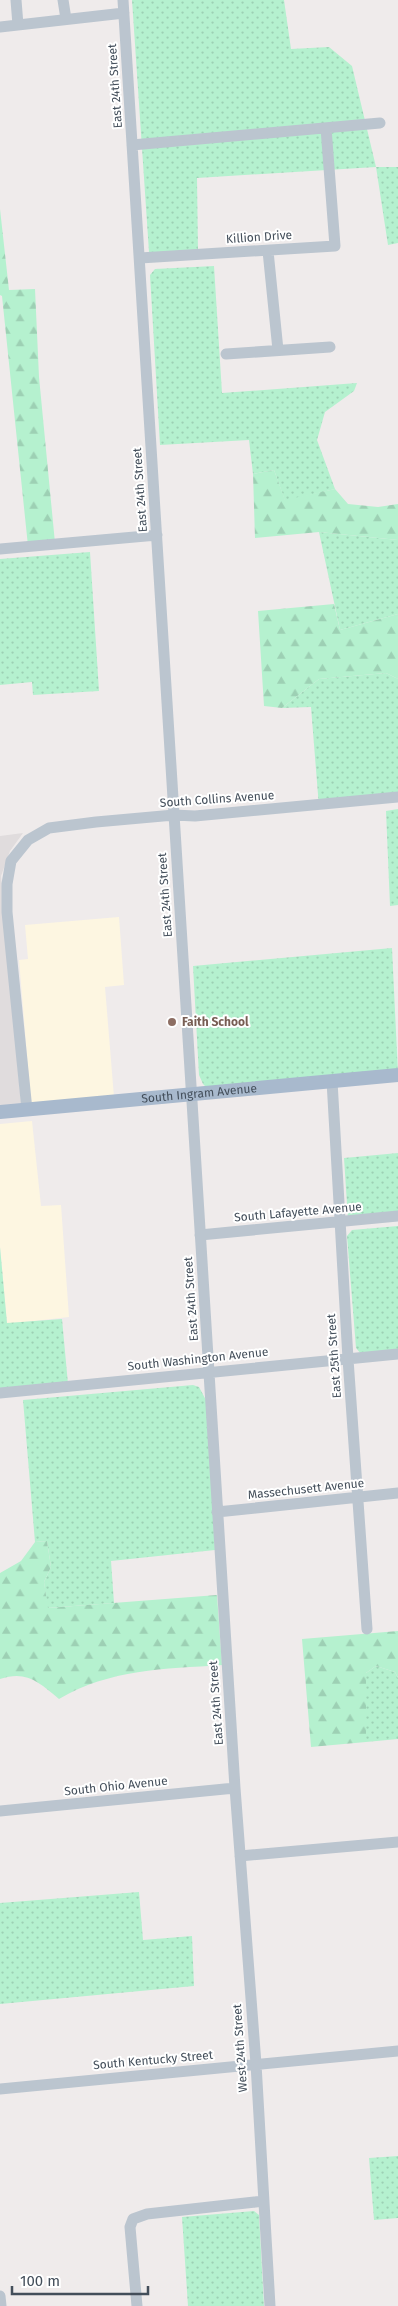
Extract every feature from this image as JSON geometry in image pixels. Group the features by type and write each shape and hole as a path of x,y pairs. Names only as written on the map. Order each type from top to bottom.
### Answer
{"main road":[{"name":"South Ingram Avenue","path":"0,1112 398,1075"}],"street":[{"path":"16,0 18,25"},
{"path":"63,0 66,19"},
{"name":"East 24th Street","path":"123,0 235,1788"},
{"path":"0,27 124,13"},
{"path":"132,145 380,123"},
{"name":"Killion Drive","path":"140,258 335,246 326,128"},
{"path":"268,251 278,350"},
{"path":"226,354 330,347"},
{"path":"0,549 157,535"},
{"name":"South Collins Avenue","path":"27,1110 7,912 7,884 11,861 28,840 50,828 96,822 174,815 195,816 398,797"},
{"name":"East 25th Street","path":"332,1081 348,1359 367,1629"},
{"name":"South Lafayette Avenue","path":"200,1235 398,1216"},
{"name":"South Washington Avenue","path":"0,1393 398,1354"},
{"name":"Massechusett Avenue","path":"218,1512 398,1493"},
{"name":"South Ohio Avenue","path":"0,1811 235,1788"},
{"name":"West 24th Street","path":"235,1788 256,2064 270,2306"},
{"path":"240,1856 398,1842"},
{"name":"South Kentucky Street","path":"0,2089 398,2051"},
{"path":"137,2306 130,2227 133,2219 138,2216 264,2201"},
{"path":"0,2296 1,2306"}],"shaded area":[{"path":"23,833 10,851 1,876 21,1104 0,1106 0,836"},
{"path":"119,917 124,985 105,987 114,1097 31,1104 19,960 28,959 25,925"},
{"path":"32,1121 41,1206 61,1205 69,1317 7,1324 0,1247 0,1124"}],"green space":[{"path":"132,0 284,0 291,49 329,47 352,66 376,167 197,178 198,253 149,252"},
{"path":"376,167 398,167 398,243 388,245"},
{"path":"0,209 9,290 35,289 39,377 55,543 28,546 2,296 0,295"},
{"path":"214,266 222,393 357,383 354,391 325,412 317,440 335,489 285,501 274,470 253,474 249,440 160,445 150,275 155,269"},
{"path":"274,470 285,500 335,489 348,504 378,507 398,504 398,540 319,532 255,538 253,474"},
{"path":"319,532 398,540 398,614 340,630"},
{"path":"90,552 99,691 33,695 32,682 0,685 0,559"},
{"path":"334,604 340,630 398,614 398,679 386,673 319,679 282,708 264,706 258,611"},
{"path":"386,673 398,679 398,799 319,807 311,707 282,708 319,679"},
{"path":"398,809 398,905 390,906 386,811"},
{"path":"392,948 398,1074 209,1090 203,1084 199,1075 193,966"},
{"path":"398,1153 398,1215 348,1219 344,1158"},
{"path":"398,1226 398,1351 361,1354 356,1348 347,1236 352,1230"},
{"path":"0,1247 7,1323 62,1319 68,1384 0,1391"},
{"path":"193,1385 199,1387 207,1402 215,1550 111,1561 114,1603 47,1608 44,1582 51,1567 47,1541 35,1542 23,1400"},
{"path":"47,1541 51,1567 44,1582 48,1608 217,1595 222,1665 138,1672 118,1676 78,1689 59,1699 32,1679 17,1676 0,1679 0,1573 21,1561 35,1542"},
{"path":"398,1631 398,1678 395,1672 376,1666 366,1673 366,1742 311,1747 302,1639"},
{"path":"376,1666 395,1672 398,1678 398,1739 366,1742 366,1673"},
{"path":"139,1892 143,1940 192,1936 194,1986 0,2004 0,1903"},
{"path":"398,2156 398,2218 374,2220 369,2158"},
{"path":"254,2211 259,2215 264,2306 188,2306 182,2217"}],"place":[{"name":"Faith School","path":"172,1022"}]}
